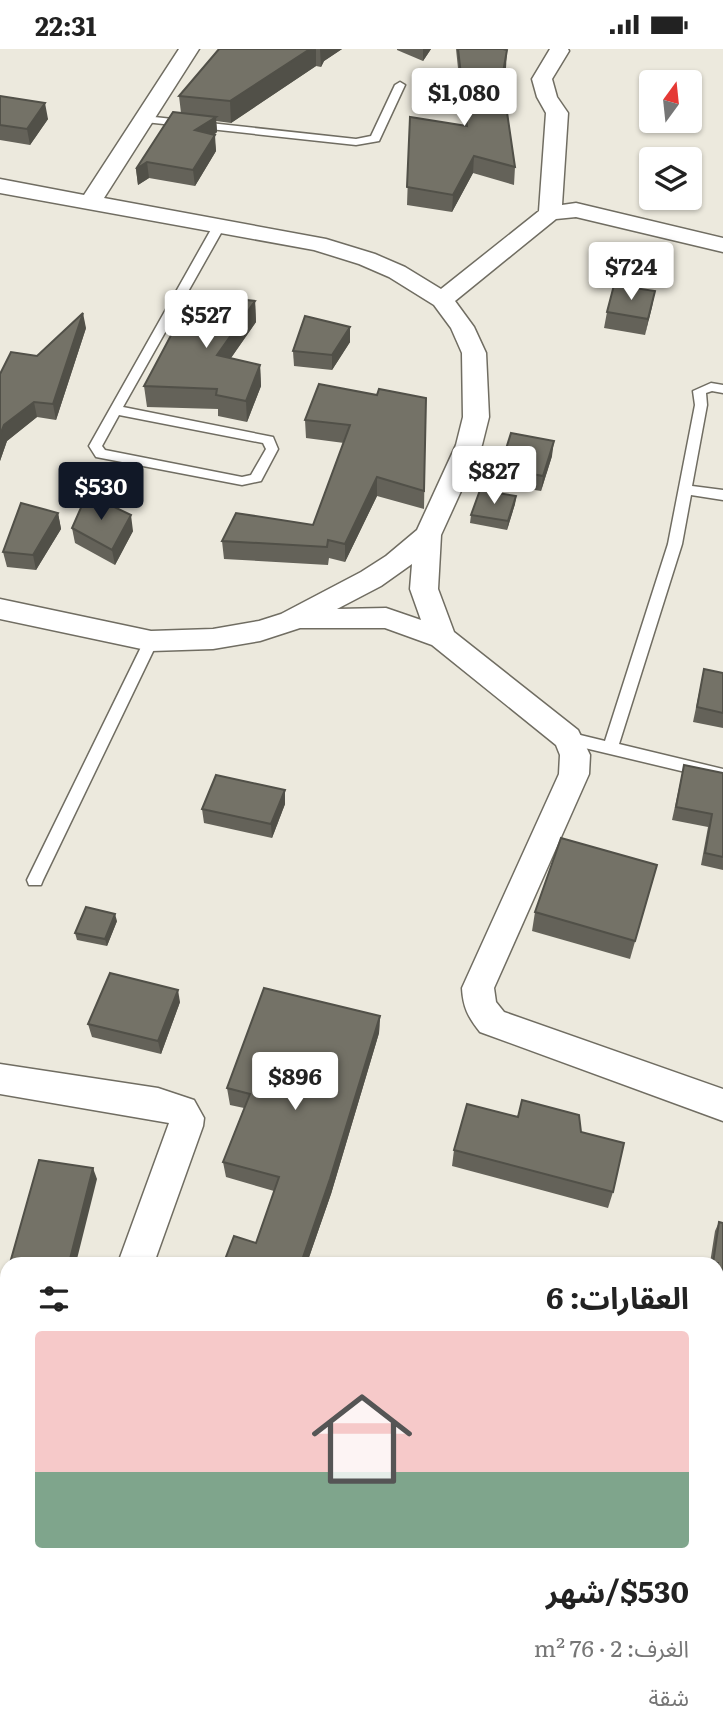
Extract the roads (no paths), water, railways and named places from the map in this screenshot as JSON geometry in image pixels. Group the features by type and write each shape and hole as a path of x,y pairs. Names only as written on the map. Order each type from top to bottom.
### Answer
{"street":[{"path":"89,202 189,49"},
{"path":"550,212 557,113 547,97 542,79 559,51"},
{"path":"0,186 318,244 368,259 397,272 442,300 461,327 474,353 476,417 469,445 428,535 424,589 442,638"},
{"path":"442,300 550,212 576,210 723,245"},
{"path":"0,609 151,641 213,639 260,631 291,621 371,579 396,563 428,535"},
{"path":"291,621 343,617 386,618 442,638 568,738 575,755 574,774 478,988 480,1007 492,1022 723,1105"},
{"path":"0,1079 158,1104 182,1111 187,1118 186,1126 138,1257"}],"lane":[{"path":"145,119 356,142 375,139 400,85"},
{"path":"116,409 268,440 272,449 256,478 242,481 101,454 96,446 116,409 219,226"},
{"path":"610,748 675,544 701,405 699,391 711,387 723,389"},
{"path":"685,490 723,495"},
{"path":"35,880 151,641"},
{"path":"568,738 723,775"}]}
